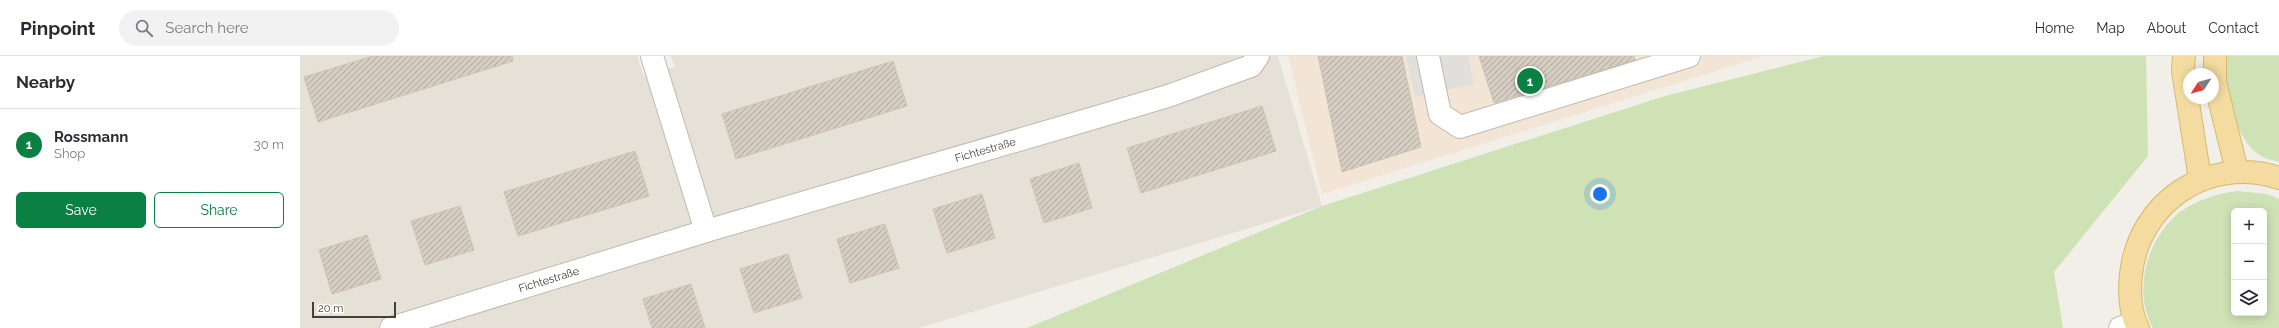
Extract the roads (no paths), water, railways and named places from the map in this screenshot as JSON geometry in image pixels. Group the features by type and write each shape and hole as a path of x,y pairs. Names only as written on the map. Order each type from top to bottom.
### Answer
{"main road":[{"path":"2184,56 2183,71 2200,179"},
{"path":"2215,56 2215,82 2237,171"},
{"path":"2131,326 2129,289 2133,254 2148,223 2170,197 2200,179 2237,171 2265,173 2279,178"}],"street":[{"path":"652,56 706,230"},
{"name":"Fichtestraße","path":"391,328 706,230 1168,96 1251,66 1258,56"},
{"path":"1428,56 1440,114 1460,127 1689,56"}],"place":[{"name":"Rossmann","path":"1530,81"}]}
